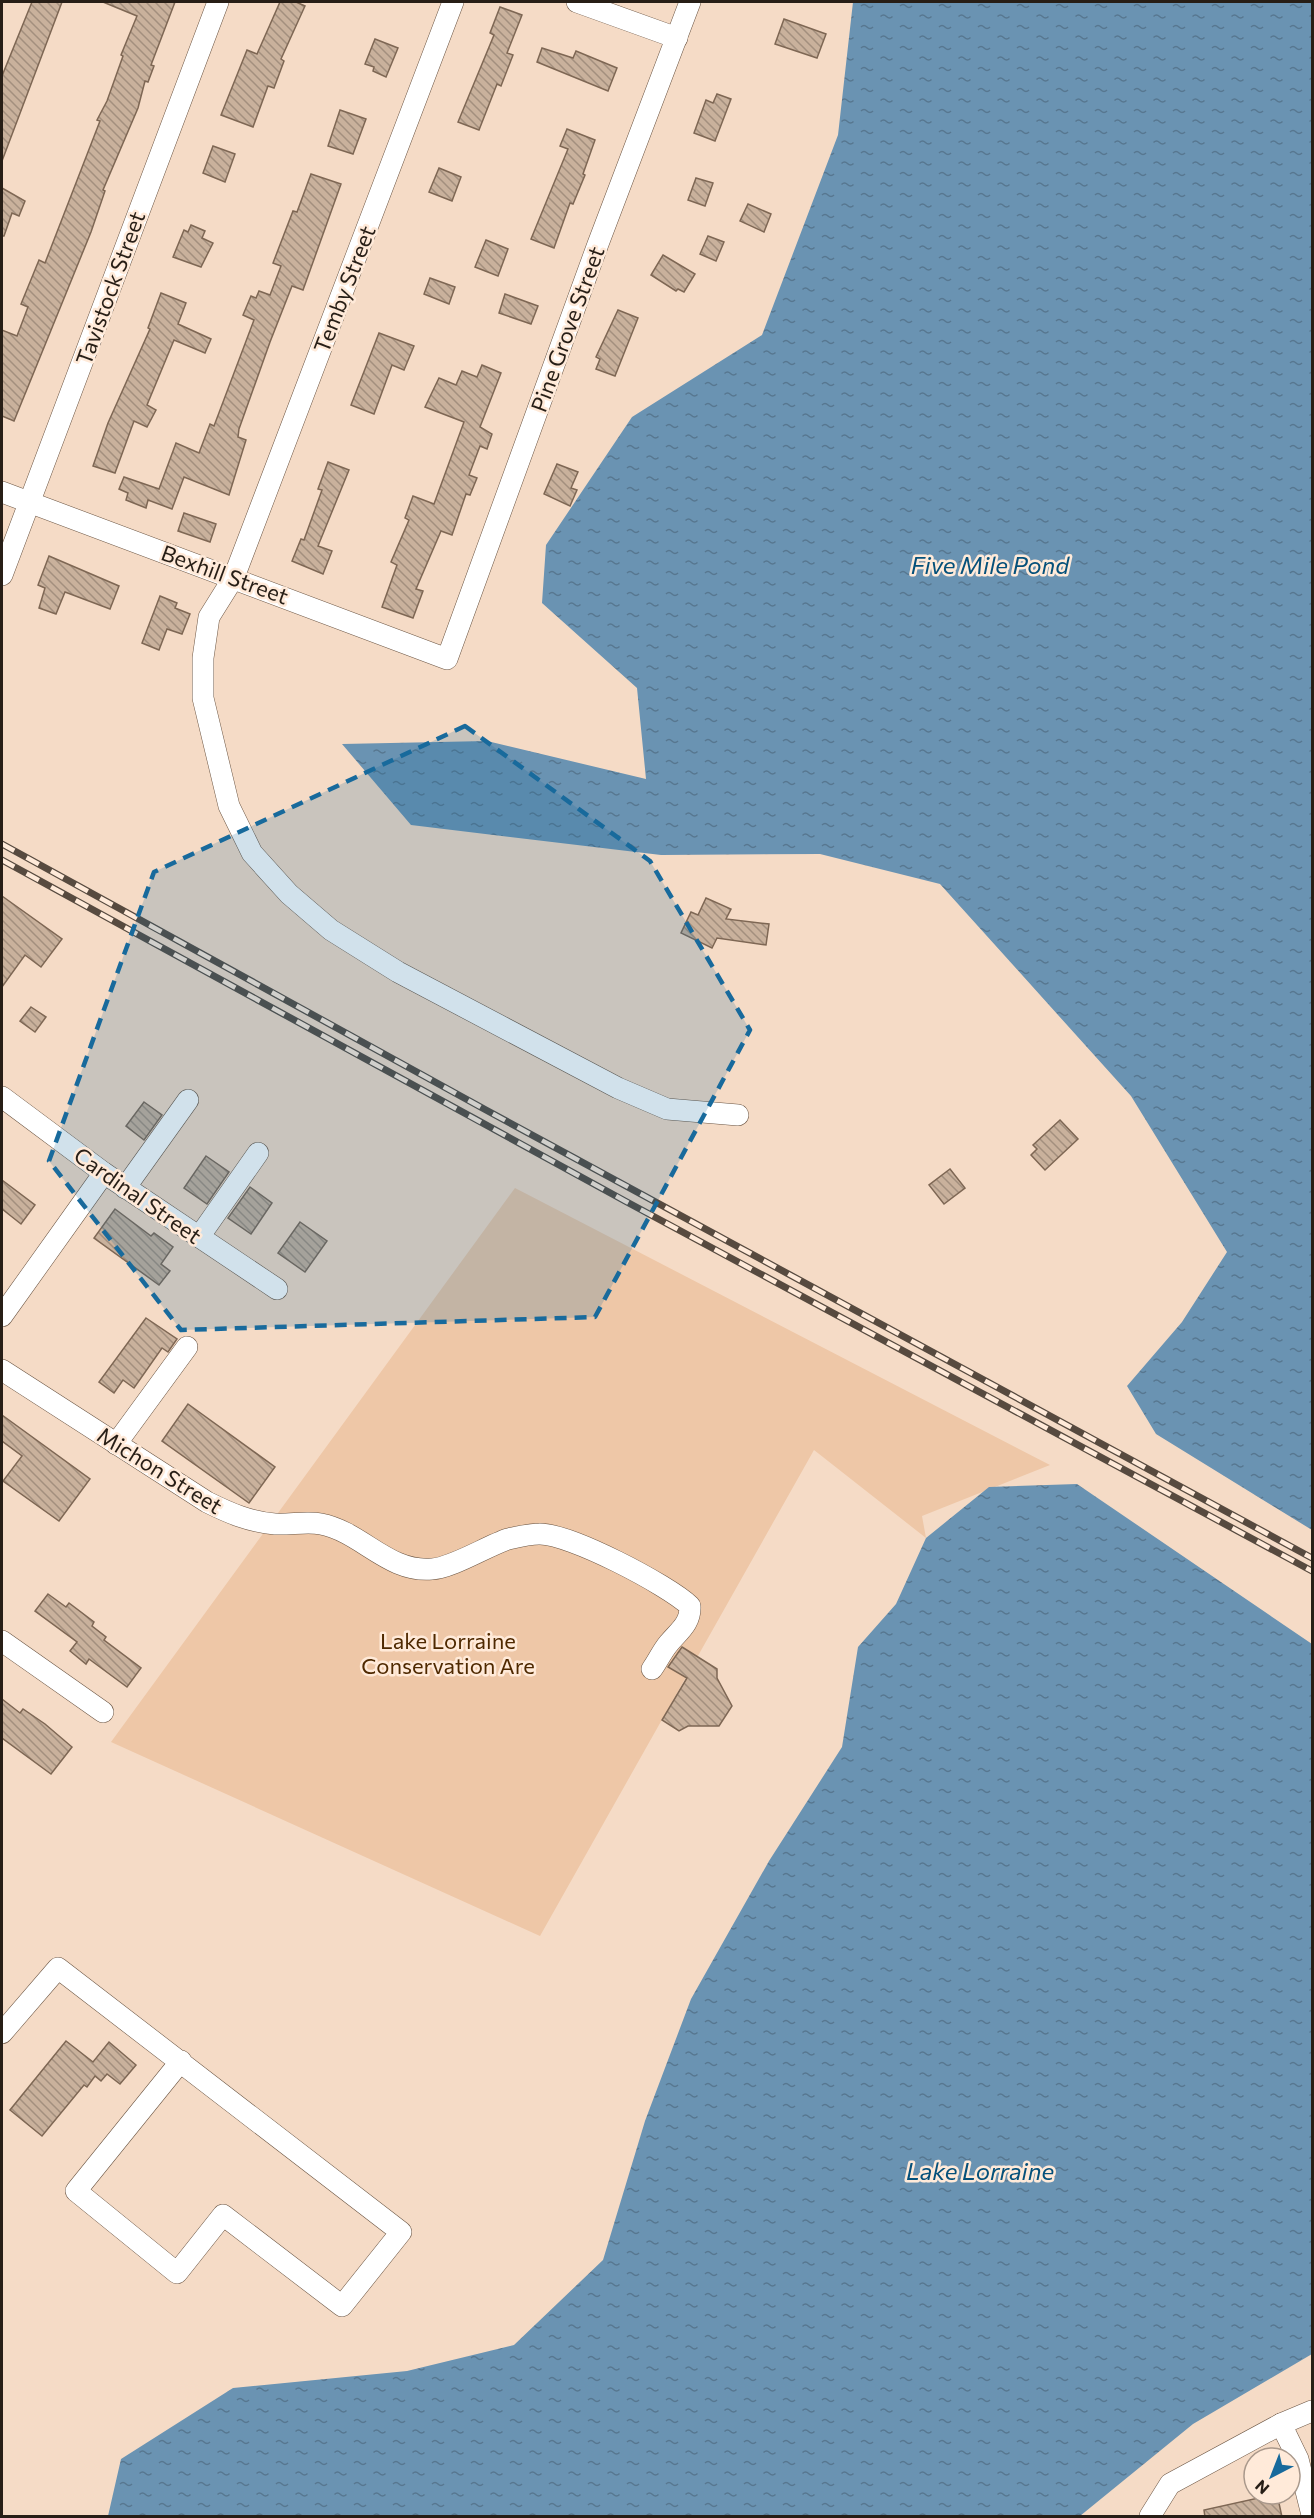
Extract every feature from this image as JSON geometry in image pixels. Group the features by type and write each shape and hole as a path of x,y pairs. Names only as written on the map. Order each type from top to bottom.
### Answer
{"street":[{"name":"Tavistock Street","path":"2,575 218,2"},
{"name":"Temby Street","path":"453,2 234,577 209,617 203,658 204,698 229,806 252,853 289,894 331,930 398,972 618,1088 667,1108 738,1115"},
{"path":"577,2 676,38"},
{"name":"Pine Grove Street","path":"447,659 598,244 690,2"},
{"name":"Bexhill Street","path":"2,492 234,577 447,659"},
{"name":"Cardinal Street","path":"2,1097 125,1188 277,1289"},
{"path":"125,1188 189,1100"},
{"path":"199,1237 258,1153"},
{"path":"2,1316 104,1173"},
{"path":"116,1444 187,1347"},
{"name":"Michon Street","path":"2,1370 207,1503 239,1518 274,1524 321,1524 363,1543 396,1565 433,1570 509,1539 541,1533 596,1553 656,1582 678,1595 690,1606 691,1615 683,1629 667,1645 652,1669"},
{"path":"2,1641 103,1712"},
{"path":"2,2033 57,1968 181,2061 401,2232 342,2307 223,2215 177,2273 76,2191 181,2061"},
{"path":"1150,2517 1170,2484 1281,2424 1312,2411"},
{"path":"1281,2424 1298,2459 1312,2515"}],"highlighted area":[{"path":"465,726 650,861 750,1030 595,1317 181,1330 49,1161 154,872"}],"green space":[{"name":"Lake Lorraine Conservation Are","path":"515,1188 1050,1465 922,1516 926,1538 814,1450 540,1936 111,1742"}],"water":[{"name":"Five Mile Pond","path":"853,2 1312,2 1312,1530 1156,1434 1127,1386 1182,1322 1227,1252 1131,1096 940,884 820,854 661,855 411,825 342,744 487,741 646,779 637,688 542,603 546,545 632,417 762,335 838,135"},
{"name":"Lake Lorraine","path":"1077,1484 1312,1644 1312,2354 1193,2424 1080,2516 108,2516 121,2459 233,2388 407,2371 514,2345 603,2260 645,2121 691,1999 769,1861 842,1747 858,1647 896,1604 926,1538 989,1487"}],"building":[{"path":"32,2 62,2 2,161 2,76"},
{"path":"103,2 175,2 151,65 154,66 148,82 145,81 138,108 103,190 105,191 91,232 14,421 2,416 2,330 17,336 28,307 21,304 39,260 45,263 100,121 97,120 107,101 123,56 121,55 137,16"},
{"path":"280,2 296,2 305,6 281,59 284,61 274,88 268,86 253,127 221,115 247,50 257,54"},
{"path":"500,7 522,15 507,53 513,55 501,86 497,84 479,130 458,122 494,35 490,33"},
{"path":"784,19 826,34 817,58 775,44"},
{"path":"375,39 398,48 386,77 373,71 374,67 365,64"},
{"path":"542,48 573,58 576,51 617,68 608,91 537,62"},
{"path":"717,94 731,99 715,141 694,133 706,100 713,103"},
{"path":"340,110 366,119 353,154 328,146"},
{"path":"567,129 595,140 583,174 585,175 573,204 570,203 554,248 531,239 568,149 560,146"},
{"path":"213,146 235,154 225,182 203,173"},
{"path":"439,168 461,177 452,201 429,192"},
{"path":"311,174 341,184 303,290 292,286 270,342 239,429 238,437 246,440 229,495 184,477 172,509 148,500 146,508 126,500 128,493 119,489 124,477 159,489 176,443 199,453 210,424 214,426 254,320 243,315 251,296 256,298 259,291 270,295 281,266 273,263 293,211 297,212"},
{"path":"696,178 713,183 705,206 688,200"},
{"path":"2,188 25,201 19,216 12,213 4,236 2,236"},
{"path":"748,204 771,214 764,232 740,221"},
{"path":"191,225 205,231 202,238 213,243 201,267 173,257 184,230 188,232"},
{"path":"708,236 724,242 716,261 700,254"},
{"path":"486,240 508,249 498,276 475,267"},
{"path":"663,255 695,274 684,292 678,289 676,291 651,275"},
{"path":"430,278 455,287 449,304 424,294"},
{"path":"161,293 186,303 178,324 211,339 205,353 174,340 147,405 156,410 147,427 134,421 115,473 93,466 108,423 150,329 148,328"},
{"path":"505,294 538,306 531,324 499,313"},
{"path":"618,310 638,318 615,376 596,369 600,359 596,357"},
{"path":"379,333 414,346 404,370 392,365 374,414 351,405"},
{"path":"482,365 501,373 480,427 492,434 487,449 480,446 469,475 477,478 470,495 466,494 452,535 441,531 416,589 423,591 413,618 382,607 397,565 391,562 409,520 405,518 413,496 434,504 464,422 425,407 439,378 456,385 462,371 477,377"},
{"path":"328,462 349,470 318,546 332,551 323,574 292,561 301,539 304,540 322,490 318,489"},
{"path":"557,464 578,472 571,488 577,490 570,506 544,494"},
{"path":"184,513 216,524 210,542 178,531"},
{"path":"49,556 119,586 110,609 65,592 56,614 39,608 45,588 38,585"},
{"path":"160,596 177,603 175,608 190,614 182,634 167,629 159,650 142,643"},
{"path":"2,896 62,939 41,967 25,955 2,987"},
{"path":"706,898 731,909 726,919 769,924 766,945 717,938 712,948 681,933 691,912 698,915"},
{"path":"31,1007 46,1017 35,1032 20,1021"},
{"path":"144,1102 162,1115 144,1140 126,1126"},
{"path":"1060,1120 1078,1139 1045,1170 1031,1155 1037,1149 1033,1145"},
{"path":"206,1156 229,1172 207,1204 184,1188"},
{"path":"950,1169 965,1188 944,1204 929,1185"},
{"path":"2,1180 35,1205 21,1224 2,1209"},
{"path":"250,1187 272,1203 251,1234 228,1218"},
{"path":"115,1209 151,1236 154,1233 173,1247 161,1264 170,1271 159,1285 94,1238"},
{"path":"300,1222 327,1241 305,1272 278,1253"},
{"path":"146,1318 177,1339 168,1352 162,1348 134,1388 123,1380 114,1393 99,1382"},
{"path":"188,1404 275,1467 249,1503 162,1441"},
{"path":"2,1415 90,1479 59,1521 3,1481 22,1456 2,1441"},
{"path":"48,1594 66,1607 69,1603 94,1622 92,1626 106,1637 104,1640 141,1668 127,1687 89,1659 86,1664 70,1651 77,1642 35,1611"},
{"path":"682,1647 717,1669 717,1678 732,1706 719,1726 688,1726 679,1731 662,1720 687,1678 668,1667"},
{"path":"2,1699 20,1713 23,1709 45,1724 72,1747 51,1774 2,1738"},
{"path":"66,2041 93,2062 109,2042 136,2065 120,2084 107,2074 101,2081 95,2076 87,2087 84,2085 42,2136 10,2110"},
{"path":"1242,2502 1242,2506 1280,2506 1282,2517 1205,2517 1204,2510"}],"railway":[{"path":"2,844 486,1110 1312,1558"},
{"path":"2,860 625,1201 1312,1571"}]}
